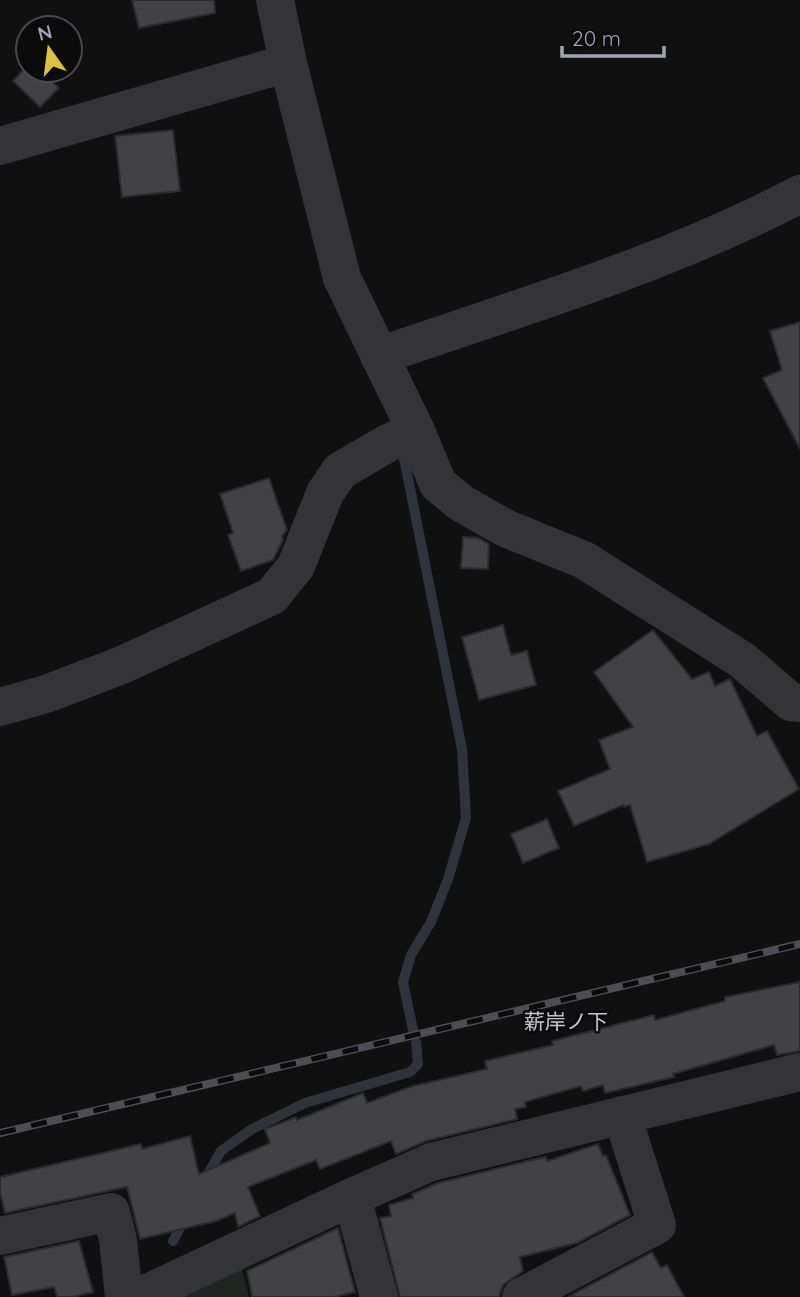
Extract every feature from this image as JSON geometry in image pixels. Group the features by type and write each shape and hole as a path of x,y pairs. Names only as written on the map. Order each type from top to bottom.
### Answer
{"street":[{"path":"275,0 278,66 342,278 379,356 404,436 438,484 461,503 505,527 584,560 742,660 791,702 800,703"},
{"path":"0,146 278,66"},
{"path":"379,356 630,270 749,221 800,194"},
{"path":"0,707 46,694 122,665 272,596 296,566 325,493 340,471 404,436"},
{"path":"139,1297 431,1162 800,1072"},
{"path":"522,1297 657,1226 622,1115"},
{"path":"352,1197 379,1297"},
{"path":"0,1236 111,1212 118,1240 124,1297"}],"shaded area":[{"path":"240,1260 249,1297 164,1297"}],"building":[{"path":"132,0 214,0 215,13 139,28"},
{"path":"16,84 55,84 59,88 40,107"},
{"path":"173,130 180,191 122,197 115,136"},
{"path":"800,322 800,449 763,378 782,370 770,331"},
{"path":"269,478 287,530 273,560 241,571 228,535 233,533 220,494"},
{"path":"463,537 478,538 489,544 488,569 461,568"},
{"path":"503,625 511,655 527,651 536,685 479,700 462,637"},
{"path":"653,630 692,679 709,672 715,686 730,679 757,736 767,731 799,789 709,844 647,862 630,805 623,805 574,826 558,791 610,769 599,740 633,727 594,672"},
{"path":"547,819 559,848 523,863 511,834"},
{"path":"800,982 800,1051 777,1055 774,1045 673,1074 674,1077 605,1093 603,1085 583,1091 581,1086 525,1102 526,1107 515,1109 517,1119 426,1141 396,1154 391,1141 320,1169 316,1160 248,1187 260,1216 238,1227 235,1213 216,1221 140,1239 127,1187 5,1213 0,1177 141,1144 142,1149 190,1136 199,1174 270,1143 265,1129 296,1117 297,1120 363,1093 367,1103 413,1086 487,1069 485,1061 553,1045 552,1041 654,1015 655,1020 725,1001 725,997"},
{"path":"598,1144 603,1156 606,1155 630,1215 577,1243 520,1257 523,1271 503,1285 499,1297 400,1297 380,1218 391,1216 389,1205 413,1198 412,1194 438,1183 546,1157 547,1161"},
{"path":"338,1228 355,1292 334,1297 252,1297 247,1271"},
{"path":"79,1241 93,1292 73,1297 57,1297 54,1287 12,1295 4,1257"},
{"path":"652,1252 661,1268 667,1265 684,1297 568,1297"}],"waterway":[{"path":"399,444 462,749 466,818 448,879 431,922 411,955 403,982 413,1030"},
{"path":"205,1179 221,1151 252,1129 305,1103 410,1072 418,1064 416,1042"},
{"path":"173,1241 185,1218"}],"railway":[{"path":"0,1133 800,944"}],"district":[{"name":"薪岸ノ下","path":"566,1022"}]}
